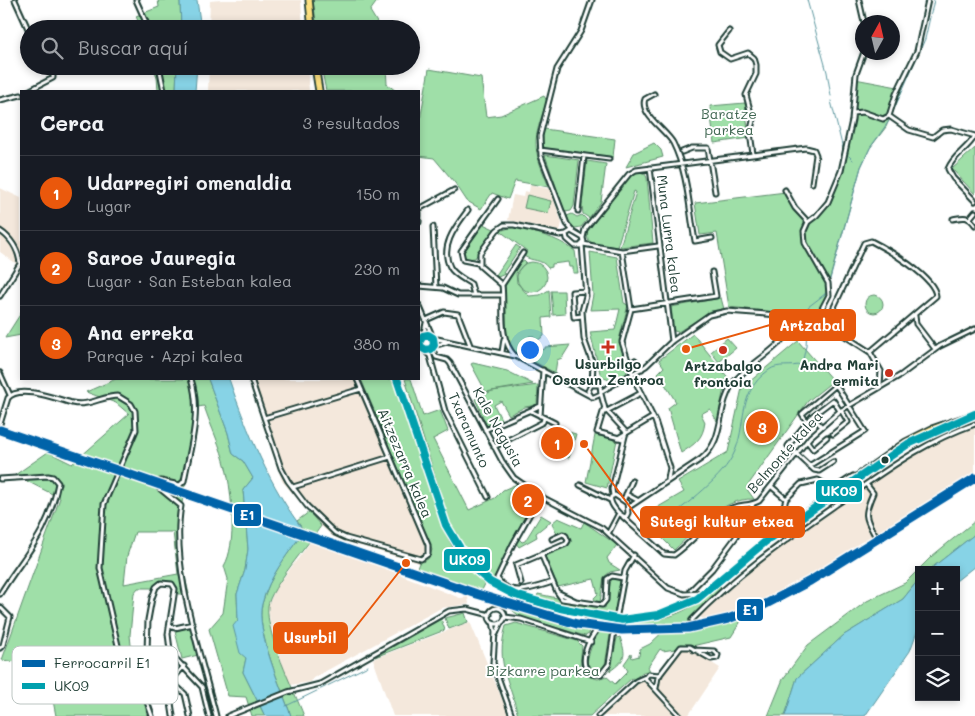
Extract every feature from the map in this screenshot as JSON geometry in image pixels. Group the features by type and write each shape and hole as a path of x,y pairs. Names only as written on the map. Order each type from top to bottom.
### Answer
{"highway":[{"path":"309,0 311,20"},
{"path":"316,75 319,90"},
{"path":"396,380 451,537 464,557 483,577 504,591 531,601 584,614 632,620 658,615 688,604 709,590 765,542 906,442 932,429 975,414"}],"street":[{"path":"15,0 24,20"},
{"path":"136,0 145,20"},
{"path":"582,256 567,239 567,224 540,150 540,136 557,69 581,31 592,0"},
{"path":"859,0 862,15"},
{"path":"853,113 863,112 883,119 888,116 896,94 917,51 928,0"},
{"path":"729,31 718,46 720,52 730,59 748,53 754,58 756,65 756,74 746,95 753,121 750,133 754,154"},
{"path":"817,318 829,296 828,283 826,276 805,243 804,231 808,222 823,209 836,186 853,113 856,74 861,60"},
{"path":"30,90 53,78 53,75"},
{"path":"161,75 164,90"},
{"path":"654,94 644,102 646,110 668,133 683,164 695,241 712,238"},
{"path":"0,100 20,95"},
{"path":"888,116 921,135 932,137 942,130 951,128 975,136 972,142 951,161 948,169 953,178 975,201"},
{"path":"682,152 692,148 708,148 715,192"},
{"path":"623,439 596,431 605,411 602,392 594,374 585,342 582,316 586,291 582,256 585,229 629,174 636,170 806,148 814,150 816,155 812,183"},
{"path":"540,150 609,159"},
{"path":"578,211 584,156"},
{"name":"Muna Lurra kalea","path":"650,168 658,246 672,341"},
{"path":"420,209 454,190"},
{"path":"785,190 795,208 808,222"},
{"path":"478,262 463,260 461,251 498,199"},
{"path":"468,210 450,235 449,264 454,272 471,284 474,296"},
{"path":"953,219 970,218 975,212"},
{"path":"970,218 975,225"},
{"path":"502,285 482,269 478,262 480,253 499,228 510,224 560,235 585,229"},
{"path":"567,224 583,238"},
{"path":"433,226 436,287"},
{"path":"0,231 16,249 20,262 0,296"},
{"path":"826,324 863,244 867,241 889,251 914,269 935,290 935,298 870,352"},
{"path":"575,246 583,244 622,251 658,246"},
{"path":"622,251 631,309 621,339 632,374 653,417 670,468 668,480"},
{"path":"515,356 506,345 504,338 502,285 523,253"},
{"path":"631,309 716,296 712,272"},
{"path":"420,286 446,289 458,295 502,296"},
{"path":"582,316 574,317 572,292 586,291"},
{"path":"420,308 432,337 434,356"},
{"path":"450,341 426,350 420,346 426,320 444,312 458,314 470,345"},
{"path":"421,337 432,337 515,356 596,397 612,384 642,369 672,341 709,315 720,312 809,316 817,318 870,352 881,371 880,386"},
{"path":"629,507 708,454 714,446 726,399 733,384 748,368 789,333 794,316"},
{"path":"915,316 916,324 935,349"},
{"path":"908,322 916,324"},
{"name":"Belmonte kalea","path":"621,517 628,520 664,554 672,556 723,512 741,503 753,504 759,501 808,440 840,410 901,375 940,346 975,329"},
{"path":"502,352 504,338"},
{"path":"492,350 502,343"},
{"path":"502,352 506,345"},
{"name":"Txaramunto","path":"426,350 430,356 445,411 488,496"},
{"name":"Txaramunto","path":"433,371 434,356"},
{"name":"Kale Nagusia","path":"434,356 450,363 494,447 514,478 540,496 564,507 608,532 668,588 680,593 697,594 709,590"},
{"path":"635,360 642,369"},
{"path":"494,447 543,422 540,406 543,370"},
{"path":"0,373 10,395 0,424"},
{"path":"591,396 588,391 594,374"},
{"path":"191,380 196,391 196,412 184,481 180,485 161,480 156,482 158,487 172,496 181,506 177,532 178,548 193,624 216,716"},
{"path":"251,380 281,468 293,488 391,457"},
{"name":"Aitzezarra kalea","path":"293,488 307,506 335,533 346,538 416,558 426,556 429,548 357,380"},
{"path":"575,387 582,388 591,385 612,384"},
{"path":"807,422 802,414 836,385 865,431 809,466"},
{"path":"264,418 361,389"},
{"path":"10,395 27,393 80,404 118,396 131,404 135,410 136,430 104,504 99,562 118,646"},
{"path":"605,411 641,393"},
{"path":"833,434 848,422 833,400 812,416 788,446 809,466 819,471 834,462"},
{"path":"485,430 540,406"},
{"path":"530,410 555,423"},
{"path":"605,411 625,428 626,433 612,489 613,496 610,500"},
{"path":"812,416 821,426"},
{"path":"618,438 653,417"},
{"path":"692,620 774,548 910,453 940,437 975,424"},
{"path":"808,440 814,448 827,437"},
{"path":"670,468 678,474"},
{"path":"0,479 48,476 53,477 58,483 51,515 44,530 0,594"},
{"path":"836,487 853,476"},
{"path":"774,517 783,509 786,500 801,484 818,480 826,485"},
{"path":"624,499 632,481"},
{"path":"866,484 873,493 865,509 866,518 878,541"},
{"path":"580,485 610,500 621,517"},
{"path":"772,487 786,500"},
{"path":"626,494 637,500"},
{"path":"540,496 513,544 498,578 503,584 520,591 553,582"},
{"path":"613,496 637,500"},
{"path":"624,499 629,507 628,520"},
{"path":"691,590 712,569 736,536 753,504"},
{"path":"608,532 621,517 628,515"},
{"path":"613,526 613,537"},
{"path":"521,583 516,565 566,544 568,541 567,537 563,534 552,539"},
{"path":"541,554 557,592 578,602 603,605 606,600 607,578 615,576 623,578"},
{"path":"611,618 602,623 596,631 584,659 585,666 592,674 601,674 609,664 623,578 634,555"},
{"path":"146,646 152,598 156,587 161,583 172,584 175,589 170,625 170,646"},
{"path":"0,607 10,617 3,645 0,649"},
{"path":"495,637 505,617 504,611 498,608 492,610 490,615 495,637 493,657 495,670 512,716"},
{"path":"228,716 288,692 332,678 449,611 468,609 490,615"},
{"path":"584,614 594,623 596,631"},
{"path":"505,617 521,619 591,642"},
{"path":"493,622 501,623"},
{"path":"170,625 174,628 193,624"},
{"path":"656,688 659,676 677,650 685,646 711,659 716,658 718,655 712,650 694,650"},
{"path":"178,659 202,687 209,716"},
{"path":"178,672 184,666"},
{"path":"598,716 636,681 648,674 656,688 680,716"},
{"path":"651,679 659,676"},
{"path":"178,687 185,694 190,716"},
{"path":"148,704 152,716"}],"shaded area":[{"path":"301,0 302,20 209,20 210,1"},
{"path":"209,75 308,75 309,90 208,90"},
{"path":"530,185 550,189 562,223 560,231 508,220 513,195 523,197 524,191 529,192"},
{"path":"0,188 20,198 20,266 0,252"},
{"path":"249,380 361,380 433,550 428,559 419,563 332,536 282,481"},
{"path":"975,427 975,476 768,602 727,619 707,624 699,615 776,550 872,482 914,455 947,438"},
{"path":"312,540 460,598 468,597 469,604 441,608 313,678 311,682 289,685 270,623 268,606 275,589"},
{"path":"470,622 509,716 393,716 373,659"},
{"path":"681,649 689,649 720,668 688,716 602,716 638,682 642,681 649,685 661,677"}],"green space":[{"path":"158,0 180,0 181,20 138,20 136,16 159,7"},
{"path":"313,0 378,0 370,11 376,20 316,20"},
{"path":"429,69 481,78 486,117 501,115 544,96 547,101 539,126 536,144 539,162 549,187 515,181 508,199 492,193 481,209 467,201 434,158 420,156 420,120"},
{"path":"156,75 177,75 176,90 158,90"},
{"path":"323,75 386,75 387,84 395,90 326,90"},
{"path":"855,79 903,88 886,127 870,148 861,167 828,285 829,295 818,317 729,307 717,233 700,235 695,203 786,192 795,208 808,222 823,209 841,171 852,120"},
{"name":"Baratze parkea","path":"745,103 749,138 714,143 710,106"},
{"path":"544,129 615,139 613,157 545,148 542,144"},
{"path":"654,143 661,150 663,157 626,167 634,153"},
{"path":"975,148 975,194 952,169"},
{"path":"545,155 579,160 574,206 571,211 565,212"},
{"path":"587,161 606,164 601,202 589,218 583,214 582,205"},
{"path":"638,171 645,174 647,178 653,243 620,247 636,192 634,191 617,247 594,244 588,240 587,232 631,174"},
{"path":"527,195 551,201 548,213 524,208"},
{"path":"572,214 577,217 582,215 587,220 581,227 575,228 570,225 567,216"},
{"path":"483,224 494,229 475,258 467,259 463,254"},
{"path":"512,227 553,238 568,246 575,251 578,273 573,273 573,267 569,267 568,262 552,264 552,267 548,268 539,261 524,256 527,251 500,231"},
{"path":"516,245 520,248 503,273 505,274 498,277 496,275"},
{"path":"590,252 617,257 624,303 628,305 619,340 628,370 625,375 612,381 604,378 600,373 590,332 615,330 620,309 590,310 593,295"},
{"path":"524,260 526,262 516,273 517,283 529,296 540,295 549,290 551,317 543,318 544,336 535,342 534,336 529,336 529,340 540,350 545,349 545,347 570,345 562,358 557,360 555,373 512,350 507,340 505,283 515,266"},
{"path":"532,262 543,266 547,277 543,288 532,292 521,288 517,277 521,266"},
{"path":"551,291 564,291 565,314 553,315"},
{"path":"870,295 878,295 883,300 881,311 870,313 865,308 865,300"},
{"path":"721,298 724,309 711,311 678,332 674,331 671,307"},
{"path":"20,315 20,335 5,338"},
{"path":"693,334 730,380 723,393 717,421 710,409 701,414 705,422 700,437 681,453 668,408 676,402 658,373 664,367 659,360"},
{"name":"Artzabalgo frontoia","path":"727,338 736,348 719,362 711,352"},
{"path":"798,341 833,381 808,401 746,488 754,499 742,500 720,509 674,550 641,517 684,492 678,482 728,452 742,388"},
{"path":"471,364 507,371 533,384 486,392"},
{"path":"114,380 208,380 228,433 233,454 243,461 253,478 243,490 248,549 245,570 237,594 238,620 246,658 243,672 265,716 252,716 246,697 228,696 209,629 223,613 228,579 224,566 231,545 232,518 226,468 204,406 198,407 180,521 182,558 189,594 178,594 177,586 172,582 159,581 152,588 138,588 134,593 130,635 131,646 12,646 12,661 2,660 60,498 15,475 48,452 72,464 129,414 116,403 86,392","holes":["135,532 173,532 178,574 124,584 127,556"]},
{"path":"361,380 394,380 442,527 462,562 485,584 482,590 417,568 419,563 428,559 432,550"},
{"path":"405,380 411,380 423,416 440,410 448,431 433,439 469,510 495,498 503,490 517,484 525,490 517,502 530,511 493,579 479,567 467,552 448,518"},
{"path":"538,385 537,405 525,407 509,415 501,401 494,405 501,419 487,426 475,399 492,391"},
{"path":"565,431 576,434 569,458 557,455"},
{"path":"595,435 617,440 607,488 586,482"},
{"path":"309,512 321,526 275,588 268,606 268,617 275,646 304,716 291,716 266,644 261,615 262,604 269,584 304,531 297,521"},
{"path":"541,515 551,521 536,533 537,537 519,547 515,542 518,538 522,542 525,541"},
{"path":"558,518 581,528 584,522 617,545 607,558 609,563 620,570 610,572 604,577 600,602 596,602 594,598 598,594 594,579 558,587 544,554 569,542 567,533 557,534 552,523"},
{"path":"975,521 975,534 934,566 922,566"},
{"path":"915,573 915,584 903,599 844,635 797,678 785,716 768,716 783,679 808,645 867,601 905,583"},
{"path":"614,578 620,581 615,614 536,599 538,594 605,608 611,580"},
{"name":"Bizkarre parkea","path":"719,586 722,589 689,619 688,626 674,627 674,633 719,626 743,618 731,637 692,646 681,644 675,649 663,651 660,649 648,667 650,671 643,672 634,679 632,678 590,716 518,716 503,662 503,639 506,626 516,623 577,641 582,646 580,665 587,676 598,679 606,676 615,684 628,671 624,664 631,654 632,658 639,656 640,649 650,644 668,627 666,623 636,627 634,632 629,630 619,632 620,624 650,621 684,611"},
{"path":"510,605 590,630 589,634 585,636 521,617 509,608"},
{"path":"465,613 468,622 449,629 445,618"},
{"path":"441,619 445,630 375,657"},
{"path":"612,623 605,665 600,670 594,671 587,663 590,651 598,634 607,625"},
{"path":"191,627 198,655 182,659 175,631"},
{"path":"620,637 624,656 620,663 610,671 617,638"},
{"path":"54,704 145,704 147,716 56,716"}],"water":[{"path":"180,0 197,0 200,20 181,20"},
{"path":"177,75 196,75 195,90 176,90"},
{"path":"208,380 229,380 260,458 280,496 304,531 269,584 262,604 261,615 262,629 270,660 291,716 265,716 243,672 246,658 240,653 233,626 238,620 237,594 245,570 248,549 243,490 253,478 243,461 233,454 228,433"},
{"path":"975,534 975,566 960,578 960,566 934,566"},
{"path":"915,584 915,637 910,651 865,716 785,716 797,678 844,635 903,599"}],"waterway":[{"path":"807,0 827,72 831,96"},
{"path":"892,114 925,39 934,0"},
{"path":"831,101 843,149"},
{"path":"829,283 861,167 870,148 889,121"},
{"path":"849,156 853,160"},
{"path":"651,531 704,489 729,462 739,438 746,402 758,380 773,368 802,364 806,346 808,307 825,294 827,289"},
{"path":"286,706 368,666"}],"rail line":[{"name":"E1","path":"0,430 477,594 577,624 622,630 688,628 728,619 764,605 810,581 975,478"}],"transit line":[{"name":"UK09","path":"420,340 423,336 428,335 433,338 434,345 431,349 426,350 420,347"},
{"name":"UK09","path":"397,380 446,525 470,565 490,582 515,595 560,608 621,620 658,615 697,599 765,542 908,444 975,414"}],"place":[{"name":"Usurbilgo Osasun Zentroa","path":"608,347"},
{"name":"Artzabal","path":"686,349"},
{"name":"Artzabalgo frontoia","path":"723,350"},
{"name":"Andra Mari ermita","path":"889,373"},
{"name":"Ana erreka","path":"762,427"},
{"name":"Udarregiri omenaldia","path":"557,443"},
{"name":"Sutegi kultur etxea","path":"584,444"},
{"name":"Saroe Jauregia","path":"528,500"},
{"name":"Usurbil","path":"406,563"}]}
